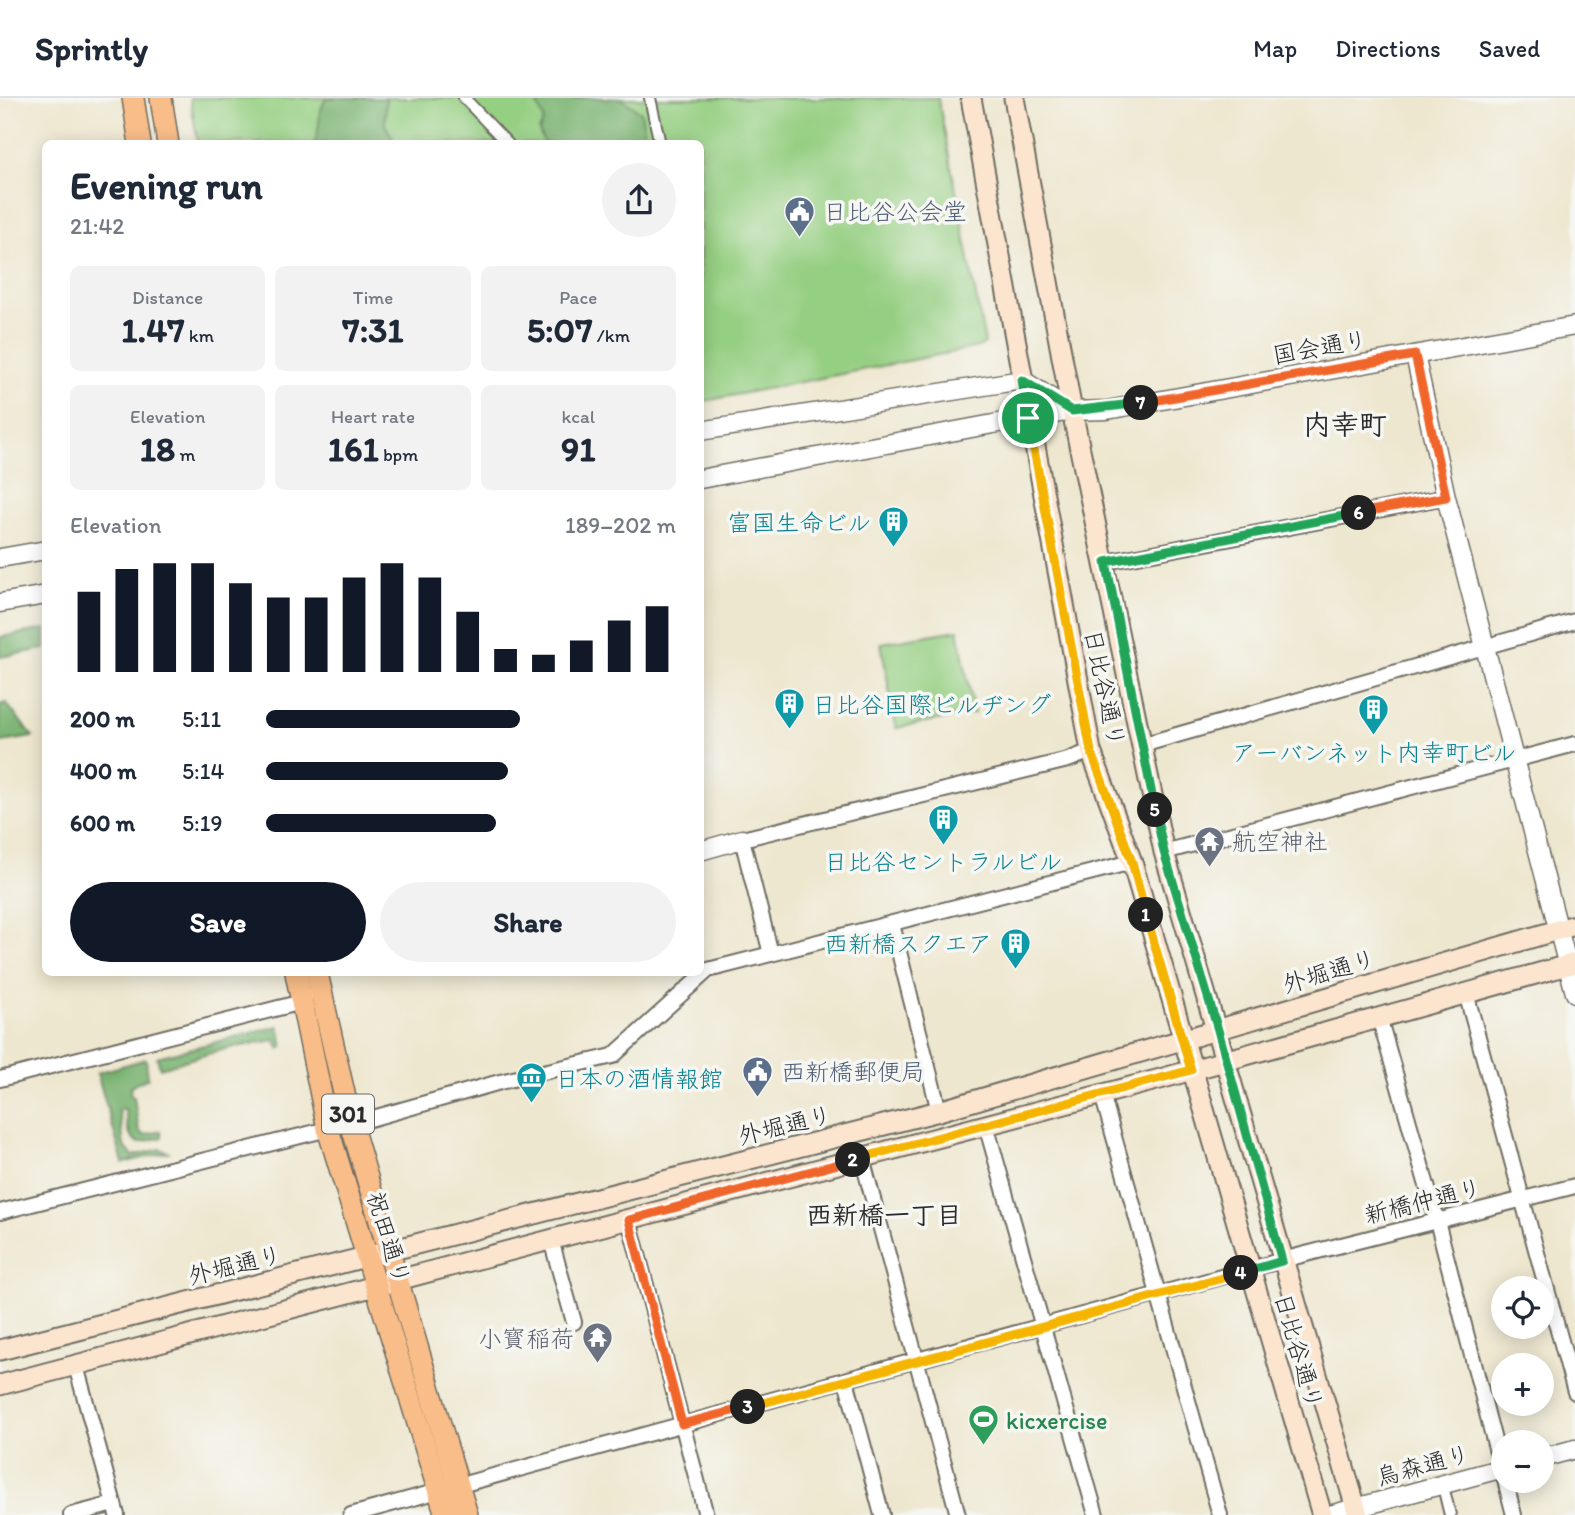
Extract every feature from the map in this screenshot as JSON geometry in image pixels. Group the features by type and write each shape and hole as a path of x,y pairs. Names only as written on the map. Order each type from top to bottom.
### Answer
{"main road":[{"path":"133,98 139,140"},
{"path":"161,98 167,140"},
{"name":"日比谷通り","path":"971,98 1091,751 1132,862 1322,1515"},
{"name":"日比谷通り","path":"1014,98 1072,411 1106,562 1164,852 1357,1512"},
{"name":"外堀通り","path":"0,1350 939,1111 1567,927"},
{"name":"外堀通り","path":"0,1385 1102,1094 1571,964"},
{"name":"祝田通り","path":"311,980 397,1281 448,1488 446,1515"},
{"name":"祝田通り","path":"311,980 328,1129 376,1287 448,1488 467,1515"}],"street":[{"path":"464,98 504,140"},
{"path":"650,98 659,140"},
{"name":"国会通り","path":"704,478 1028,418 1072,411 1107,410 1575,326"},
{"path":"1415,355 1446,497 1514,760 1567,927 1575,993"},
{"path":"704,430 1022,380 1072,411"},
{"path":"1106,562 1446,497"},
{"path":"0,558 42,551"},
{"path":"0,603 42,596"},
{"path":"1142,745 1575,621"},
{"path":"1164,852 1575,744"},
{"path":"704,849 1068,760 1091,751"},
{"path":"741,839 771,954"},
{"path":"704,974 708,970 1132,862"},
{"path":"892,924 939,1111"},
{"path":"352,1124 500,1082 613,1056 701,976"},
{"path":"0,1079 311,980"},
{"path":"1465,993 1575,1392"},
{"path":"1379,1017 1492,1430"},
{"path":"1102,1094 1220,1515"},
{"path":"986,1125 1045,1326 1096,1515"},
{"path":"0,1212 328,1129"},
{"path":"862,1158 958,1515"},
{"name":"新橋仲通り","path":"351,1515 1282,1261 1575,1186"},
{"path":"629,1220 706,1515"},
{"path":"551,1240 574,1322"},
{"path":"71,1515 115,1509 76,1366"},
{"path":"846,1380 882,1515"},
{"path":"1554,1455 1575,1449"},
{"name":"烏森通り","path":"1330,1515 1357,1512 1443,1486 1491,1476"},
{"path":"1443,1486 1450,1515"},
{"path":"1508,1493 1514,1515"}],"green space":[{"path":"190,98 938,98 985,343 978,347 704,401 704,140 197,140"},
{"path":"327,98 386,98 385,125 394,140 315,140"},
{"path":"534,98 620,98 641,112 646,140 543,140 539,131 544,119"},
{"path":"42,630 42,650 0,657 0,637"},
{"path":"958,630 974,713 896,728 881,643"},
{"path":"6,703 33,737 0,742 0,705"},
{"path":"279,1026 283,1046 280,1049 275,1040 225,1049 160,1068 157,1057"},
{"path":"146,1059 148,1078 131,1086 130,1095 134,1097 139,1131 144,1135 161,1131 162,1137 139,1143 129,1133 125,1109 119,1109 124,1146 133,1156 160,1149 168,1152 123,1163 97,1073"}],"place":[{"name":"日比谷公会堂","path":"800,238"},
{"name":"富国生命ビル","path":"894,549"},
{"name":"日比谷国際ビルヂング","path":"789,731"},
{"name":"アーバンネット内幸町ビル","path":"1374,737"},
{"name":"日比谷セントラルビル","path":"943,846"},
{"name":"航空神社","path":"1209,868"},
{"name":"西新橋スクエア","path":"1015,970"},
{"name":"西新橋郵便局","path":"758,1098"},
{"name":"日本の酒情報館","path":"532,1105"},
{"name":"小寳稲荷","path":"597,1365"},
{"name":"kicxercise","path":"983,1447"}],"district":[{"name":"内幸町","path":"1345,424"},
{"name":"西新橋一丁目","path":"884,1215"}],"route":[{"path":"1415,355 1446,497 1106,562 1164,852 1218,1030 1282,1261 682,1424 629,1220 1191,1070 1132,862 1091,751 1028,418 1022,380 1072,411 1107,410 1415,355"}]}
